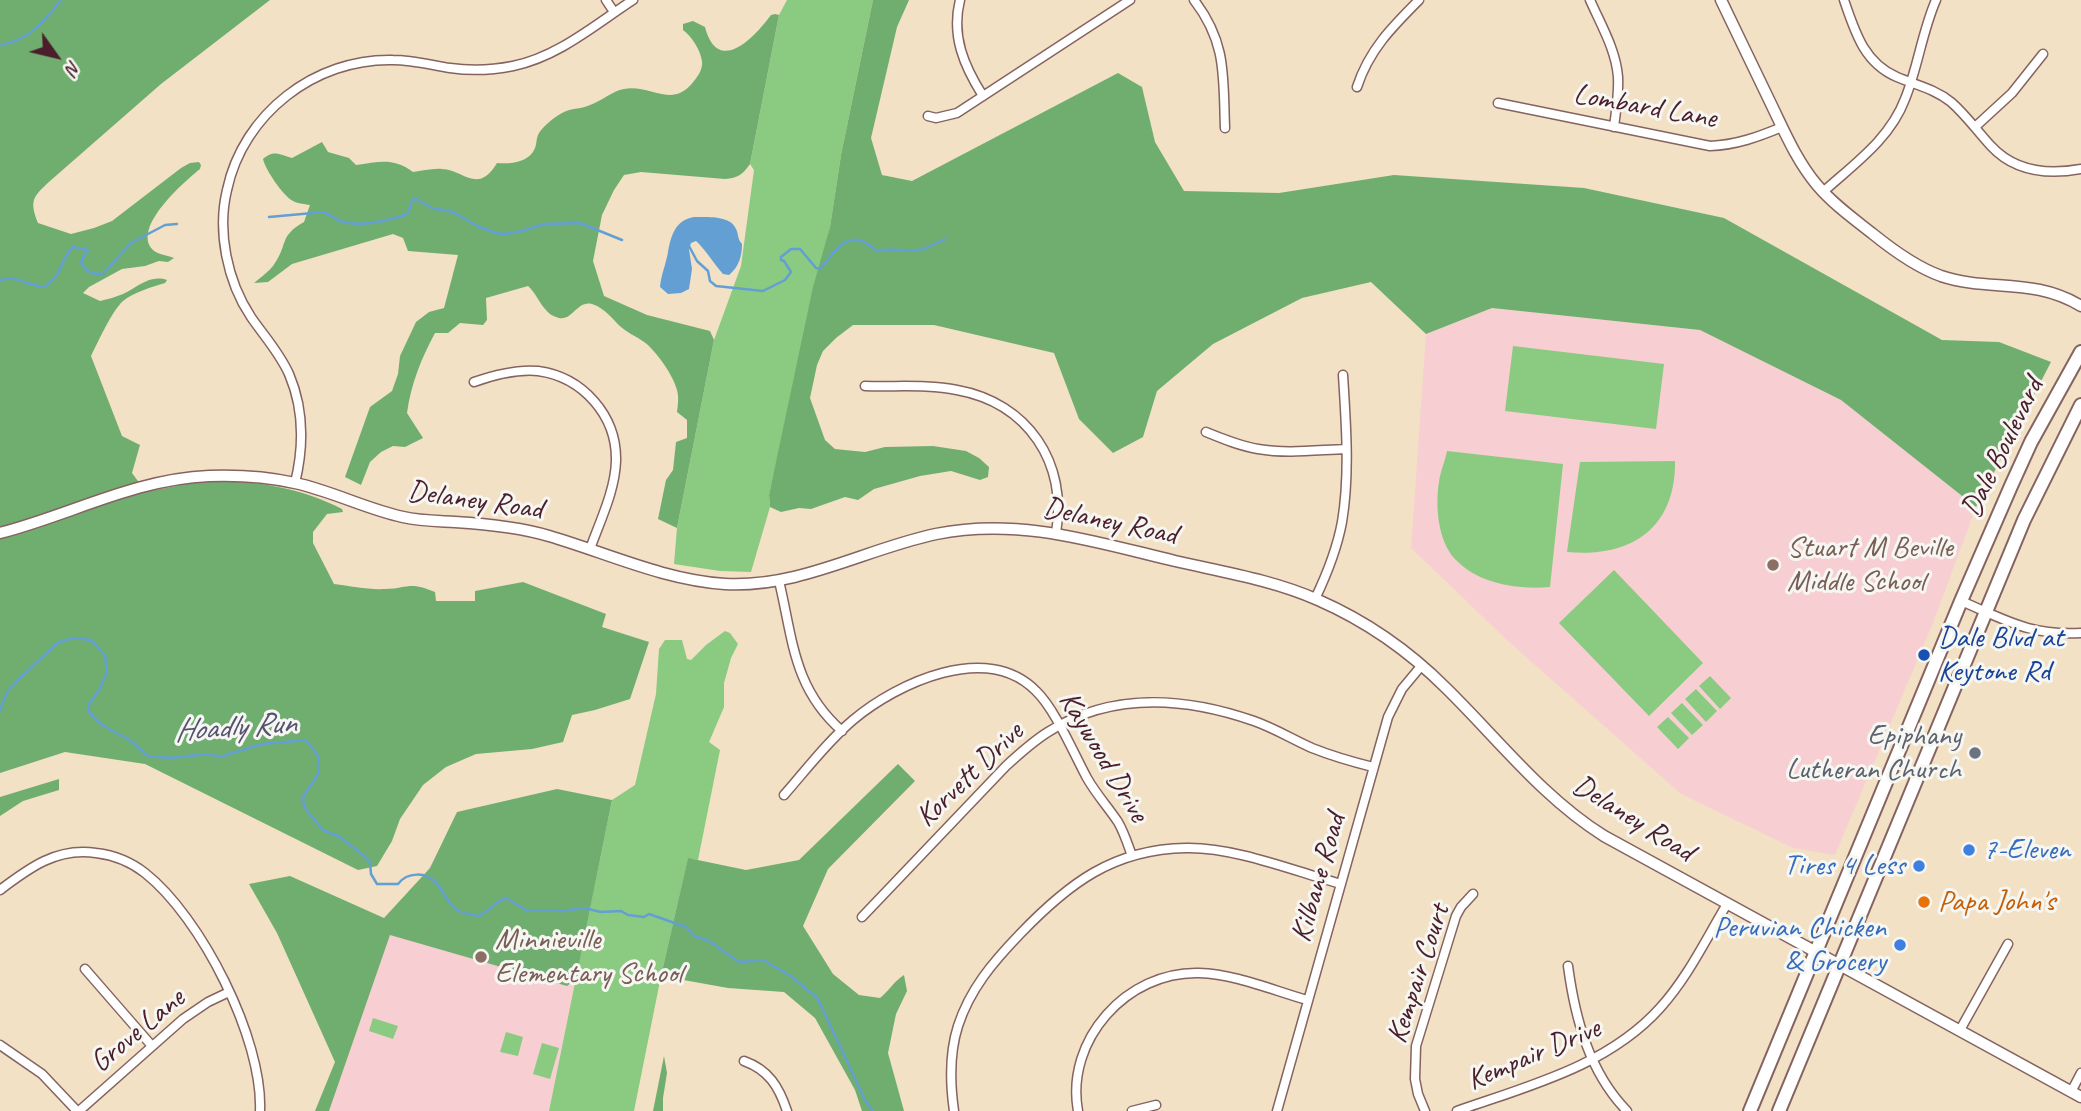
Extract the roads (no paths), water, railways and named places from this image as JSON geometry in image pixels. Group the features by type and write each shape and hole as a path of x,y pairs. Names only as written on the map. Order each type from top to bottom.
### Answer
{"main road":[{"name":"Dale Boulevard","path":"1750,1111 1961,601 2031,442 2081,352"},
{"name":"Dale Boulevard","path":"1779,1111 2024,520 2081,405"}],"street":[{"path":"606,0 614,12"},
{"path":"295,483 302,430 296,396 282,360 242,301 225,246 226,191 248,137 267,112 282,99 315,77 335,69 382,60 483,70 517,66 555,50 633,0"},
{"path":"960,0 957,18 961,52 967,70 983,96"},
{"path":"928,116 936,118 957,113 1130,0"},
{"path":"1194,0 1213,29 1221,52 1225,128"},
{"path":"1357,88 1377,44 1419,0"},
{"path":"1590,0 1608,38 1616,64 1618,92 1614,127"},
{"path":"1721,0 1806,171 1839,207 1893,250 1926,269 1958,280 2047,291 2081,306"},
{"path":"1844,0 1857,38 1863,49 1881,68 1942,95 1994,149 2018,166 2041,172 2081,169"},
{"path":"1823,192 1889,129 1902,106 1936,0"},
{"path":"1975,127 2012,93 2043,54"},
{"name":"Lombard Lane","path":"1498,103 1710,146 1748,141 1782,127"},
{"path":"474,382 505,373 549,373 588,394 603,412 613,436 614,475 590,549"},
{"path":"1315,599 1332,559 1344,504 1346,449 1343,375"},
{"path":"866,386 957,390 993,401 1019,419 1040,444 1054,474 1059,505 1056,533"},
{"path":"1206,432 1230,442 1264,450 1346,449"},
{"name":"Delaney Road","path":"0,533 159,482 187,477 227,475 295,483 406,518 498,525 548,536 669,575 704,582 735,584 779,581 905,542 950,532 1000,528 1056,533 1259,580 1315,599 1347,614 1376,631 1422,665 1536,782 1566,810 1604,836 2081,1097"},
{"path":"779,581 803,682 824,714 842,731"},
{"path":"1961,601 2020,627 2062,634 2081,633"},
{"name":"Kilbane Road","path":"1277,1111 1373,767 1394,703 1409,679 1422,665"},
{"name":"Kaywood Drive","path":"784,795 842,731 892,693 939,675 977,667 999,669 1031,685 1045,702 1093,789 1121,828 1132,856"},
{"name":"Korvett Drive","path":"862,917 1025,749 1081,715 1118,704 1148,701 1207,708 1252,721 1314,748 1373,767"},
{"path":"954,1111 951,1065 954,1042 967,1004 987,970 1058,896 1092,873 1132,856 1177,848 1223,851 1341,884"},
{"path":"0,890 40,862 68,853 96,853 125,862 152,880 184,915 211,957 229,992 251,1049 260,1111"},
{"name":"Kempair Court","path":"1425,1111 1415,1079 1416,1046 1456,915 1473,894"},
{"name":"Kempair Drive","path":"1457,1111 1561,1074 1630,1037 1661,1007 1686,973 1727,904"},
{"path":"1960,1030 2008,944"},
{"path":"1568,966 1576,1012 1592,1059 1608,1089 1627,1111"},
{"path":"85,970 152,1046"},
{"path":"1078,1111 1075,1088 1087,1043 1107,1013 1118,1002 1141,988 1179,975 1210,974 1307,1000"},
{"name":"Grove Lane","path":"78,1111 195,1010 229,992"},
{"path":"0,1045 42,1074 78,1111"},
{"path":"744,1061 771,1077 787,1111"},
{"path":"2071,1091 2081,1073"},
{"path":"1132,1111 1156,1105"}],"water":[{"path":"694,217 718,218 733,224 742,244 739,261 729,275 723,274 696,241 691,243 689,249 692,269 689,289 668,294 660,287 671,240 682,221"}],"waterway":[{"path":"0,45 27,35 61,0"},
{"path":"269,217 324,212 341,221 367,223 405,215 412,200 416,199 432,208 453,212 479,227 497,233 522,231 544,224 580,223 622,240"},
{"path":"0,280 12,279 44,287 55,277 73,247 88,250 81,261 83,265 92,273 103,274 131,243 165,225 177,224"},
{"path":"686,246 689,246 697,261 708,271 710,281 716,286 763,291 785,280 791,272 781,260 791,249 800,249 816,268 820,269 838,248 849,241 862,241 877,251 925,248 945,239"},
{"name":"Hoadly Run","path":"0,710 7,692 57,643 73,638 91,640 105,655 107,673 89,704 89,712 102,725 131,741 148,756 170,758 207,754 220,757 262,744 306,740 318,756 319,773 303,797 304,807 323,830 340,837 370,862 371,874 377,884 398,884 411,875 422,875 433,880 457,910 479,916 506,898 526,910 563,911 584,908 601,912 621,911 628,915 644,917 649,914 686,927 694,936 709,941 739,962 763,960 791,976 818,999 865,1100 873,1111"}],"place":[{"name":"Stuart M Beville Middle School","path":"1773,565"},
{"name":"Dale Blvd at Keytone Rd","path":"1924,655"},
{"name":"Epiphany Lutheran Church","path":"1975,753"},
{"name":"7-Eleven","path":"1969,850"},
{"name":"Tires 4 Less","path":"1919,866"},
{"name":"Papa John's","path":"1924,902"},
{"name":"Peruvian Chicken & Grocery","path":"1900,945"},
{"name":"Minnieville Elementary School","path":"481,957"}]}
